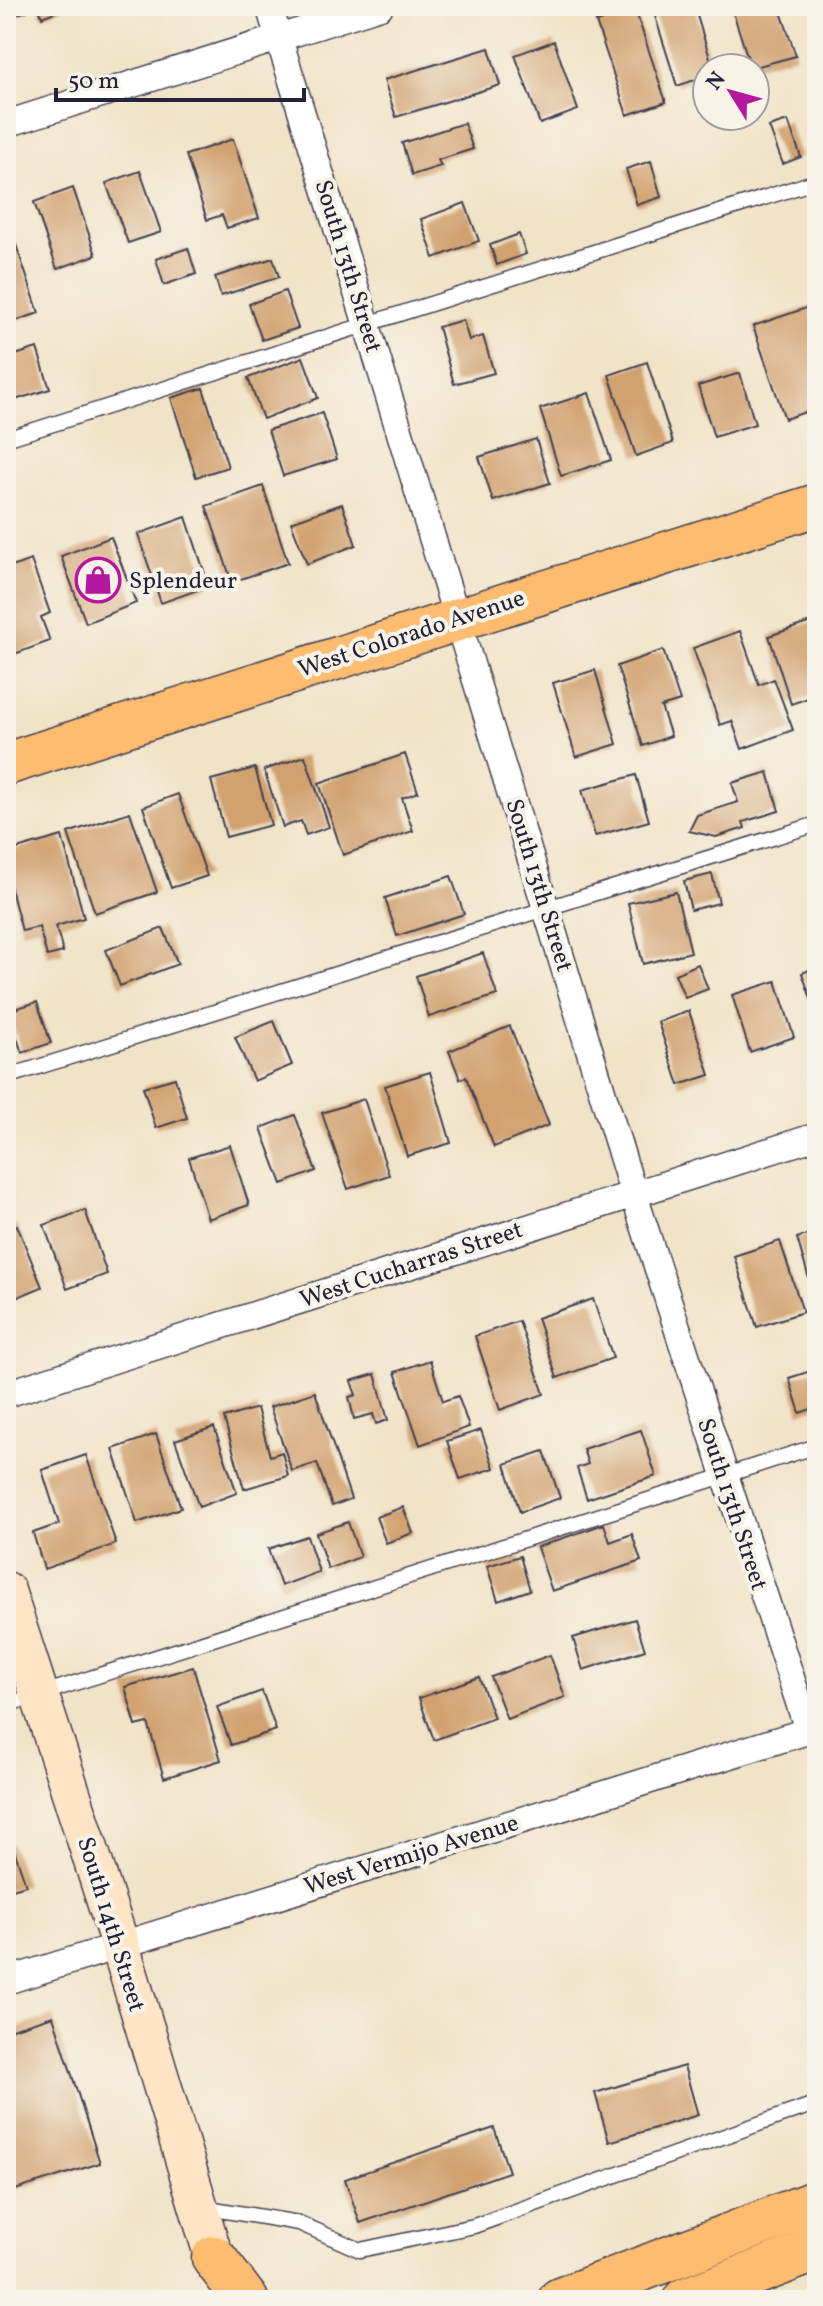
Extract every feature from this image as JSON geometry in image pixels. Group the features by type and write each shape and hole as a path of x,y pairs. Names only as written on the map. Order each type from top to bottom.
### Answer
{"highway":[{"path":"564,2298 817,2202"},
{"path":"685,2300 817,2249"},
{"path":"214,2279 246,2300"}],"main road":[{"name":"West Colorado Avenue","path":"6,764 458,617 817,505"}],"street":[{"name":"South 13th Street","path":"269,6 633,1192 724,1475 812,1729"},
{"path":"6,124 380,6"},
{"name":"West Cucharras Street","path":"6,1394 633,1192 817,1136"},
{"name":"South 14th Street","path":"6,1591 23,1700 120,1945 197,2207 214,2279"},
{"name":"West Vermijo Avenue","path":"6,1981 812,1729"}],"lane":[{"path":"6,439 817,181"},
{"path":"6,1077 817,824"},
{"path":"23,1700 817,1446"},
{"path":"197,2207 299,2223 360,2250 474,2226 817,2103"}],"building":[{"path":"6,6 25,6 27,11 6,18"},
{"path":"38,6 70,6 42,17"},
{"path":"694,6 708,52 691,52 691,81 677,86 655,16"},
{"path":"731,6 779,6 796,56 771,63 771,52 746,52"},
{"path":"635,9 666,102 627,115 596,22"},
{"path":"554,41 578,110 540,124 515,55"},
{"path":"489,48 500,85 396,117 384,80"},
{"path":"788,121 801,157 783,164 771,126"},
{"path":"464,123 473,149 438,160 441,166 412,175 402,143"},
{"path":"233,139 259,218 227,228 222,215 207,220 186,155"},
{"path":"651,161 661,197 637,205 626,169"},
{"path":"140,171 161,232 128,243 106,183"},
{"path":"73,188 96,255 57,269 34,202"},
{"path":"465,203 479,241 434,258 421,219"},
{"path":"6,215 39,313 6,324"},
{"path":"519,234 526,254 497,265 490,245"},
{"path":"188,248 196,274 164,285 156,259"},
{"path":"273,258 279,277 221,296 215,277"},
{"path":"285,291 298,328 262,340 249,304"},
{"path":"809,307 817,331 817,408 785,419 753,326"},
{"path":"463,320 469,340 483,336 494,373 454,384 438,327"},
{"path":"37,348 50,389 15,400 6,371 6,358"},
{"path":"303,357 318,398 263,419 248,378"},
{"path":"647,362 673,443 636,456 609,375"},
{"path":"740,373 755,424 714,437 698,386"},
{"path":"203,388 228,467 196,477 171,398"},
{"path":"589,393 611,460 561,476 540,409"},
{"path":"322,413 337,459 283,476 268,430"},
{"path":"536,439 550,483 493,501 479,457"},
{"path":"263,486 288,563 232,582 206,506"},
{"path":"342,504 356,545 307,564 291,522"},
{"path":"186,517 209,586 161,603 138,534"},
{"name":"Splendeur","path":"111,537 136,603 86,623 61,556"},
{"path":"31,560 50,613 41,617 50,641 12,655 6,637 9,595 6,569"},
{"path":"817,620 817,695 791,704 769,636"},
{"path":"740,631 759,685 774,679 793,730 742,749 732,721 720,725 693,648"},
{"path":"663,650 680,701 661,707 671,736 643,746 617,666"},
{"path":"595,670 617,744 576,757 553,683"},
{"path":"405,754 418,792 402,798 413,831 343,855 319,783"},
{"path":"305,756 329,827 306,835 301,821 283,827 264,770"},
{"path":"255,768 271,825 226,837 211,780"},
{"path":"768,772 779,811 743,822 745,828 716,837 689,831 697,815 738,802 732,783"},
{"path":"636,775 649,821 595,836 582,790"},
{"path":"178,794 207,876 171,888 143,807"},
{"path":"130,812 157,892 95,913 68,833"},
{"path":"62,836 84,918 56,926 63,952 47,956 39,927 22,931 6,870 6,852"},
{"path":"712,874 719,903 691,910 684,881"},
{"path":"451,876 464,914 397,936 385,898"},
{"path":"676,892 691,952 643,964 628,903"},
{"path":"163,928 178,964 120,986 106,950"},
{"path":"483,953 497,995 429,1017 416,976"},
{"path":"698,964 708,989 685,998 675,974"},
{"path":"817,967 817,1016 802,973"},
{"path":"776,981 794,1037 750,1052 732,995"},
{"path":"37,1002 51,1043 22,1053 8,1011"},
{"path":"689,1011 710,1075 679,1085 658,1022"},
{"path":"274,1021 292,1065 254,1081 235,1037"},
{"path":"510,1026 549,1125 494,1147 466,1077 460,1079 449,1051"},
{"path":"430,1072 451,1143 407,1156 385,1086"},
{"path":"175,1078 187,1118 156,1128 143,1087"},
{"path":"364,1099 389,1175 348,1189 322,1113"},
{"path":"295,1115 316,1171 282,1184 261,1128"},
{"path":"230,1145 249,1205 208,1219 189,1158"},
{"path":"85,1210 107,1274 67,1289 44,1225"},
{"path":"17,1225 42,1287 6,1302 6,1230"},
{"path":"817,1232 817,1303 816,1303 797,1238"},
{"path":"780,1241 803,1312 757,1327 734,1256"},
{"path":"593,1299 613,1358 557,1378 537,1318"},
{"path":"519,1321 544,1394 500,1410 475,1336"},
{"path":"430,1360 443,1401 458,1396 469,1427 420,1445 395,1372"},
{"path":"817,1369 817,1407 800,1413 789,1378"},
{"path":"375,1374 388,1420 376,1424 373,1414 354,1419 349,1397 356,1395 351,1381"},
{"path":"315,1392 351,1499 332,1506 317,1463 292,1471 270,1407"},
{"path":"257,1408 270,1456 282,1452 288,1476 244,1489 224,1418"},
{"path":"214,1427 237,1493 199,1507 175,1440"},
{"path":"481,1430 494,1468 460,1479 447,1441"},
{"path":"641,1430 656,1476 587,1499 577,1468 588,1464 583,1449"},
{"path":"156,1434 181,1508 137,1523 113,1449"},
{"path":"544,1451 560,1498 520,1512 505,1464"},
{"path":"86,1455 116,1544 44,1569 33,1533 59,1524 42,1470"},
{"path":"403,1507 413,1533 386,1543 376,1517"},
{"path":"348,1522 360,1557 328,1569 316,1533"},
{"path":"604,1524 610,1542 632,1534 641,1561 552,1591 537,1547"},
{"path":"307,1536 319,1572 281,1586 268,1549"},
{"path":"520,1556 530,1590 498,1601 487,1566"},
{"path":"635,1619 645,1650 583,1670 573,1638"},
{"path":"550,1655 565,1697 507,1719 491,1677"},
{"path":"193,1667 221,1760 164,1778 148,1723 136,1726 125,1687"},
{"path":"479,1677 494,1718 434,1740 419,1698"},
{"path":"262,1691 276,1730 231,1745 217,1707"},
{"path":"12,1844 26,1885 6,1891 6,1846"},
{"path":"53,2016 100,2163 6,2193 6,2031"},
{"path":"684,2066 698,2115 609,2142 595,2093"},
{"path":"494,2128 509,2172 360,2223 345,2179"}],"place":[{"name":"Splendeur","path":"98,580"}]}
